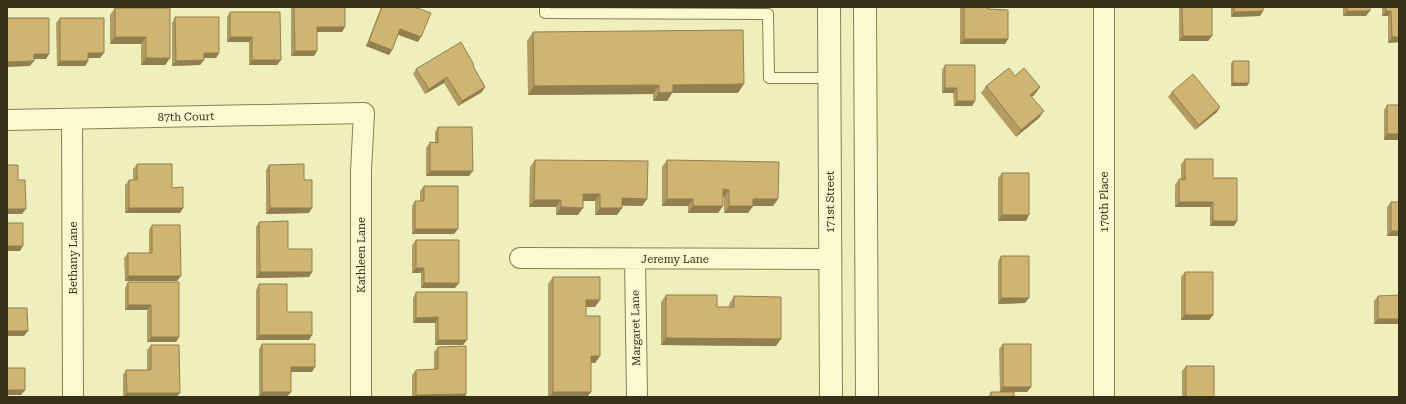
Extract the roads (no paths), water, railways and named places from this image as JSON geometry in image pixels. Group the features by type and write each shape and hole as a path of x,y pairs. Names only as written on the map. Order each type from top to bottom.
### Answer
{"street":[{"name":"171st Street","path":"829,7 831,397"},
{"path":"865,7 867,397"},
{"name":"170th Place","path":"1104,7 1104,397"},
{"name":"87th Court","path":"7,120 364,113"},
{"name":"Kathleen Lane","path":"361,397 361,171 364,113"},
{"name":"Bethany Lane","path":"72,119 73,397"},
{"name":"Jeremy Lane","path":"520,258 830,259"},
{"name":"Margaret Lane","path":"635,259 637,397"}],"lane":[{"path":"545,7 545,13 768,14 769,78 829,78"}]}
